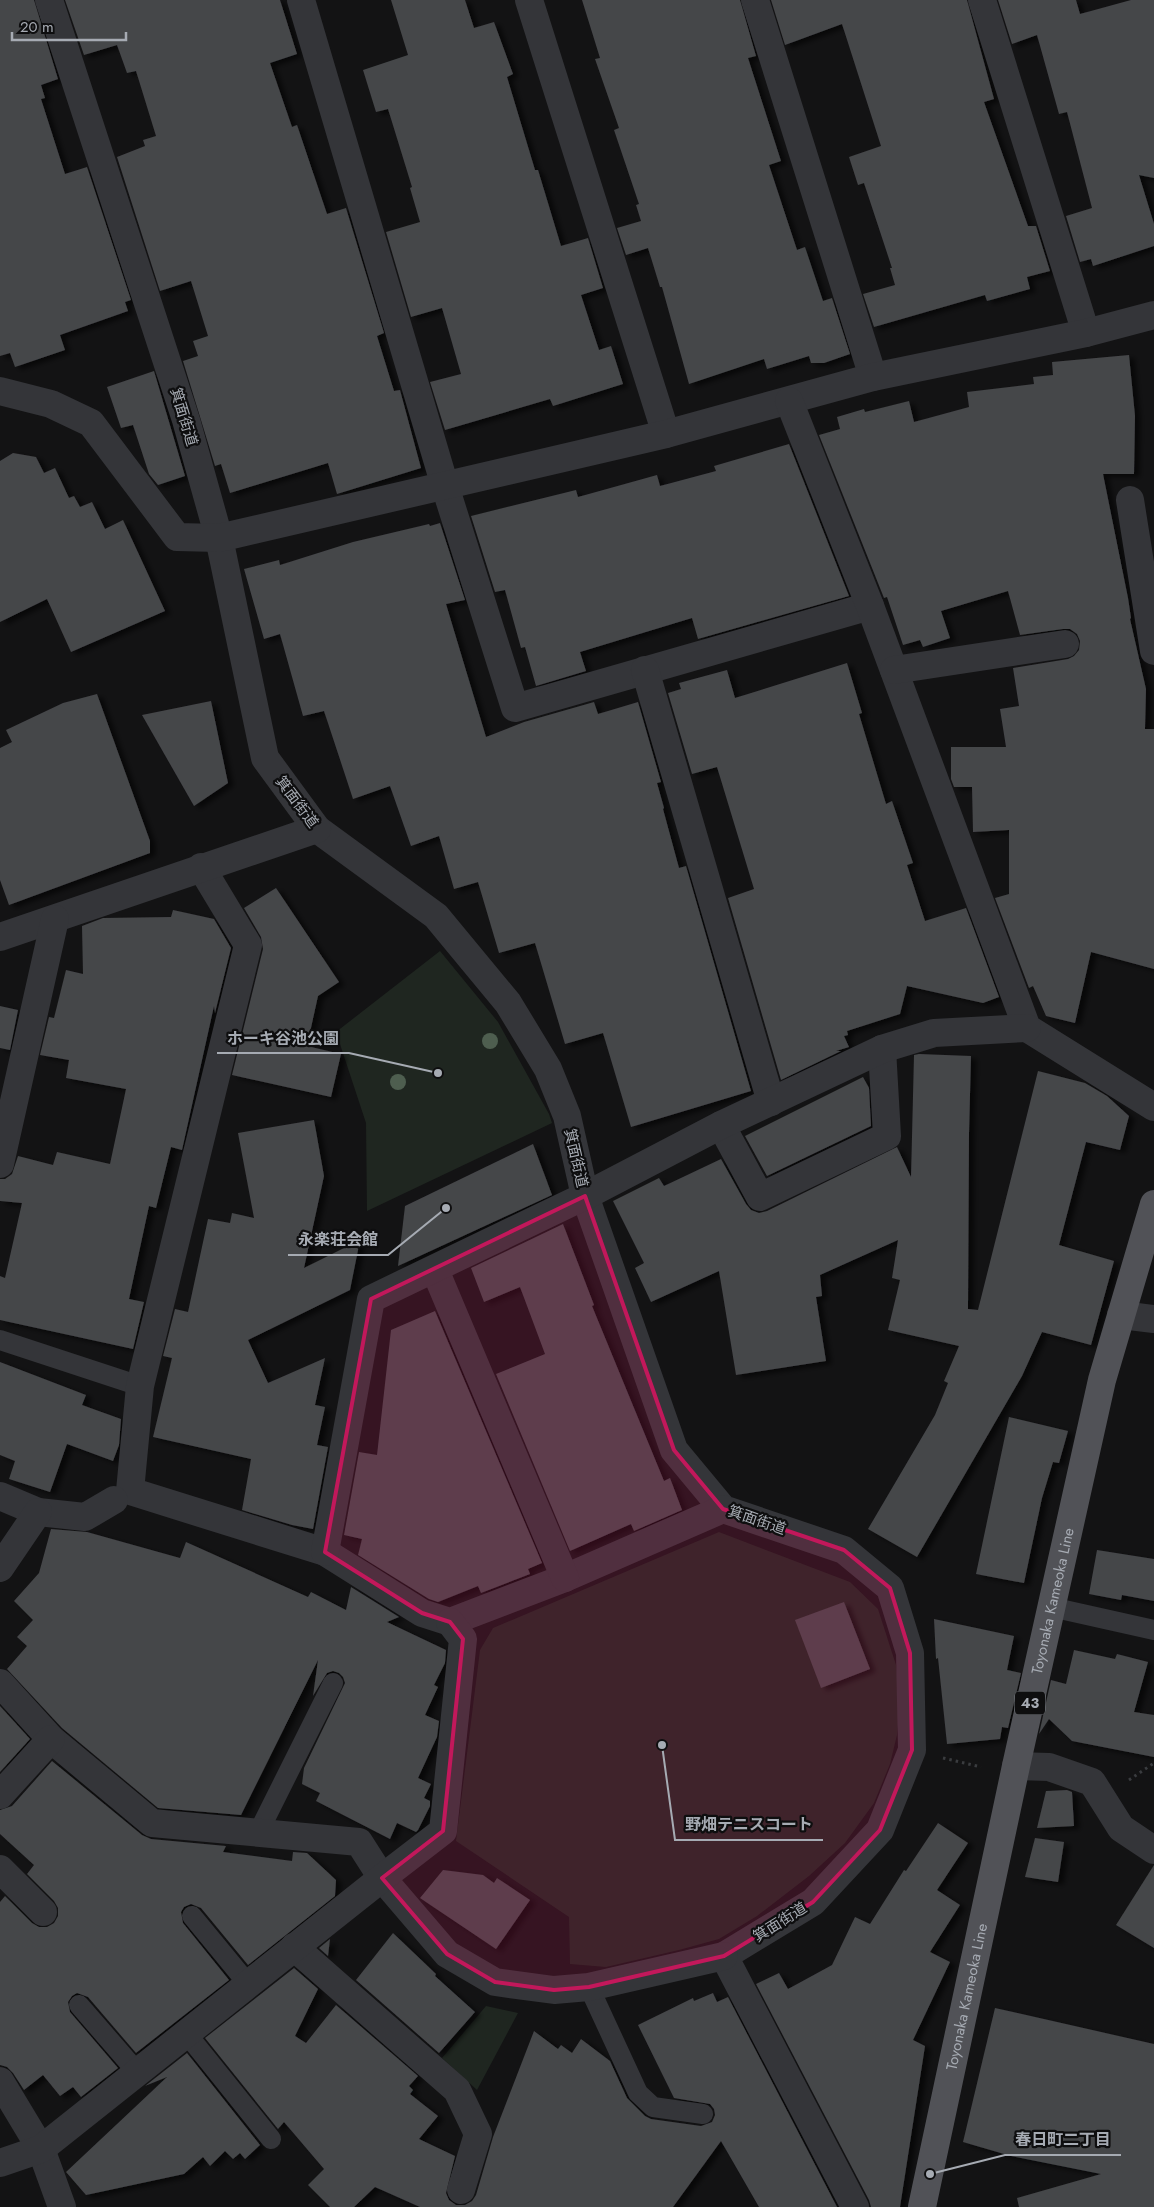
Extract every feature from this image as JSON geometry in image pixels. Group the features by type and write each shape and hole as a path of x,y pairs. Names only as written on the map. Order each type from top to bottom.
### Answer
{"main road":[{"name":"Toyonaka Kameoka Line","path":"922,2207 1102,1380 1121,1315 1150,1232 1154,1204"}],"street":[{"name":"箕面街道","path":"49,0 186,420 219,538 265,758 317,829 436,916 508,1003 548,1069 567,1116 585,1196 674,1450 723,1510 844,1550 890,1588 910,1653 912,1750 880,1830 812,1902 724,1956 589,1987 554,1990 495,1982 447,1954 382,1878 359,1842 258,1832"},
{"path":"301,0 444,486 515,708 870,606"},
{"path":"530,0 666,434"},
{"path":"755,0 873,377"},
{"path":"982,0 1086,332"},
{"path":"0,391 51,404 92,423 177,537 219,538 666,434 873,377 1086,332 1154,315"},
{"path":"789,401 870,606 1027,1028"},
{"path":"1130,500 1154,651"},
{"path":"894,670 1065,644"},
{"path":"645,670 771,1102"},
{"path":"0,937 317,829"},
{"path":"0,2163 41,2149 294,1947 443,1832 463,1639 450,1622 422,1613 325,1552 130,1491 140,1386 248,945 201,867"},
{"path":"0,1164 55,919"},
{"path":"325,1552 371,1299 435,1270 585,1196 721,1125 882,1049 934,1033 1027,1028 1154,1107"},
{"path":"721,1125 760,1197 887,1136 882,1049"},
{"path":"435,1270 565,1578"},
{"path":"1121,1315 1154,1319"},
{"path":"0,1496 38,1512 85,1517 114,1500"},
{"path":"450,1622 565,1578 723,1510"},
{"path":"0,1568 38,1512"},
{"path":"0,1683 51,1739 152,1823 258,1832"},
{"path":"0,1795 51,1739"},
{"path":"1016,1771 1049,1767 1092,1782 1120,1828 1154,1850"},
{"path":"0,1869 43,1912"},
{"path":"294,1947 457,2090 478,2134 462,2190"},
{"path":"724,1956 855,2207"},
{"path":"0,2081 41,2149 62,2207"}],"lane":[{"path":"0,1340 140,1386"},
{"path":"1052,1607 1154,1630"},
{"path":"258,1832 333,1683"},
{"path":"192,1916 248,1984"},
{"path":"589,1987 638,2093 653,2106 703,2114"},
{"path":"79,2005 137,2072"},
{"path":"186,2033 271,2139"}],"path":[{"path":"912,1750 1016,1771"}],"highlighted area":[{"path":"585,1196 674,1450 723,1509 844,1550 890,1588 910,1653 912,1750 880,1830 813,1902 724,1956 589,1987 554,1990 495,1982 447,1954 382,1878 443,1831 463,1639 450,1622 422,1613 325,1552 371,1299"}],"shaded area":[{"path":"440,951 498,1022 549,1114 552,1123 367,1211 366,1123 336,1032"},
{"path":"719,1532 850,1582 878,1609 896,1665 900,1700 897,1735 890,1764 874,1803 845,1843 809,1876 757,1916 719,1939 679,1950 606,1967 570,1964 569,1917 456,1841 480,1650 493,1628"},
{"path":"486,2006 518,2013 477,2090 442,2058"}],"building":[{"path":"0,0 34,0 58,79 41,85 45,98 41,99 65,174 87,167 131,300 125,302 128,311 60,335 65,350 15,367 10,353 0,356"},
{"path":"65,0 280,0 297,54 270,63 292,127 297,125 327,214 346,208 384,333 377,336 394,391 400,390 421,468 337,494 328,463 230,493 221,464 215,466 183,361 198,356 193,341 208,336 191,281 160,291 117,157 145,146 143,140 156,136 136,71 127,73 117,45 84,55"},
{"path":"391,0 465,0 474,28 494,22 513,74 507,77 535,170 538,170 561,246 588,238 603,288 581,295 599,350 611,346 623,384 553,406 550,399 445,430 430,382 461,374 442,308 411,317 386,232 420,222 410,188 412,187 388,109 376,112 363,70 408,55"},
{"path":"582,0 740,0 756,56 748,58 781,161 769,165 797,250 805,247 823,301 832,298 850,354 824,363 811,363 809,356 767,369 764,359 689,384 662,287 660,287 648,248 626,255 617,228 641,221 636,205 639,204 614,130 619,128 595,59 600,58"},
{"path":"771,0 967,0 994,99 984,102 1028,226 1036,226 1050,271 1027,277 1030,289 987,301 985,295 874,327 863,294 895,285 890,268 892,268 864,183 858,185 849,157 881,146 842,24 785,45"},
{"path":"998,0 1076,0 1080,14 1131,0 1154,0 1154,178 1139,175 1154,224 1154,246 1093,266 1091,259 1080,262 1066,216 1092,208 1067,112 1059,114 1037,35 1012,44"},
{"path":"1129,355 1135,416 1134,474 1103,474 1128,598 1130,619 1146,689 1145,729 1154,729 1154,969 1091,952 1075,1023 1046,1016 1033,986 1029,988 995,898 1009,894 1009,830 973,832 972,787 954,787 951,779 951,747 1006,747 1000,709 1019,706 1013,668 1068,659 1074,656 1079,650 1080,641 1077,634 1070,629 1063,629 1020,635 1008,591 941,611 950,638 923,647 920,640 903,645 887,597 884,598 819,435 840,429 837,417 864,409 865,412 909,401 914,422 969,407 967,392 1034,384 1033,377 1053,375 1052,362"},
{"path":"154,371 185,476 158,485 149,474 133,425 121,428 107,387"},
{"path":"789,444 849,596 698,639 692,618 580,652 586,671 536,686 525,647 521,648 505,590 495,592 471,516 576,490 578,497 657,475 660,486 716,471 714,466"},
{"path":"13,453 36,457 44,473 55,468 69,498 74,496 80,507 92,502 105,529 123,520 165,611 71,652 47,599 0,622 0,461"},
{"path":"440,523 465,600 446,604 486,737 524,722 594,702 598,714 638,702 661,782 657,783 679,868 686,866 751,1091 631,1127 603,1033 565,1044 535,943 499,953 478,882 454,889 439,836 411,846 390,786 353,799 324,711 303,716 280,634 264,639 244,569 279,560 280,565 353,542"},
{"path":"847,663 862,713 859,714 886,804 892,801 913,863 907,865 925,921 966,908 999,997 983,1003 907,986 900,1014 847,1031 848,1035 844,1036 849,1047 836,1051 841,1051 781,1080 728,898 754,889 717,767 692,774 668,693 681,689 679,683 727,670 735,698"},
{"path":"97,694 150,841 150,853 9,905 0,880 0,748 12,742 6,730 63,703"},
{"path":"211,701 228,783 194,806 142,715"},
{"path":"276,888 339,982 318,996 307,1046 341,1054 331,1097 232,1075 263,949 261,937 244,908"},
{"path":"173,910 214,919 231,948 215,1013 214,1006 182,1150 171,1147 156,1208 149,1206 129,1299 144,1302 133,1349 0,1320 0,1276 5,1278 22,1203 0,1201 0,1179 5,1179 12,1174 18,1156 53,1165 57,1152 110,1164 126,1089 66,1078 69,1060 40,1055 49,1017 54,1018 66,970 83,974 82,926 103,918 171,917"},
{"path":"0,1006 18,1010 10,1050 0,1048"},
{"path":"914,1055 971,1056 968,1309 978,1310 1038,1071 1085,1083 1107,1096 1129,1116 1120,1150 1086,1142 1059,1245 1114,1261 1091,1345 1042,1332 1022,1376 917,1557 868,1529 935,1415 948,1383 944,1381 959,1346 888,1330 900,1280 892,1278 898,1240 820,1275 822,1296 816,1297 826,1361 736,1375 719,1271 651,1302 635,1268 644,1263 613,1201 659,1178 664,1186 721,1159 746,1204 751,1210 759,1213 767,1211 897,1147 911,1177"},
{"path":"863,1077 869,1088 871,1126 767,1176 745,1136"},
{"path":"314,1120 324,1176 304,1268 360,1240 350,1290 248,1340 268,1383 325,1358 315,1405 325,1407 317,1445 328,1447 313,1529 292,1525 242,1510 251,1459 153,1437 172,1358 163,1356 175,1309 188,1312 208,1219 230,1223 232,1213 254,1218 238,1133"},
{"path":"533,1144 552,1195 398,1266 405,1206"},
{"path":"563,1224 594,1305 592,1306 664,1481 670,1478 682,1510 634,1531 631,1524 570,1551 496,1374 545,1354 520,1287 484,1302 471,1268"},
{"path":"435,1311 542,1563 528,1569 530,1574 481,1593 478,1586 438,1602 429,1599 358,1555 362,1539 344,1535 359,1452 377,1455 391,1330"},
{"path":"0,1362 86,1395 82,1405 121,1419 119,1445 113,1461 67,1444 50,1492 9,1479 15,1461 0,1455"},
{"path":"1009,1417 1068,1431 1059,1463 1053,1462 1042,1498 1024,1583 976,1574"},
{"path":"51,1529 87,1532 180,1558 186,1542 308,1597 311,1592 346,1610 351,1587 399,1617 387,1622 446,1650 445,1663 434,1685 438,1687 425,1715 439,1721 437,1737 418,1778 431,1784 424,1798 430,1801 430,1806 418,1830 416,1832 397,1823 390,1839 316,1801 320,1793 302,1784 304,1768 345,1683 339,1673 333,1671 327,1673 313,1696 318,1660 241,1815 158,1808 62,1728 7,1669 27,1646 17,1637 33,1620 14,1601 39,1573"},
{"path":"1097,1550 1154,1559 1154,1601 1122,1595 1121,1600 1089,1594"},
{"path":"844,1602 870,1669 821,1688 795,1620"},
{"path":"934,1619 1014,1636 1007,1670 1021,1673 1008,1728 1002,1727 1000,1739 947,1744 938,1658 936,1659"},
{"path":"1074,1650 1115,1659 1117,1654 1148,1662 1134,1712 1154,1715 1154,1757 1072,1741 1049,1719 1039,1734 1051,1680 1066,1684"},
{"path":"0,1706 30,1739 0,1772"},
{"path":"52,1761 142,1835 151,1839 226,1846 223,1852 292,1861 293,1852 307,1853 336,1880 335,1896 248,1965 201,1908 191,1904 184,1907 181,1912 183,1923 229,1980 136,2053 88,1997 77,1993 72,1996 68,2002 70,2012 118,2068 81,2097 73,2087 60,2096 43,2075 24,2090 13,2073 7,2067 0,2065 0,1902 5,1896 32,1923 39,1927 47,1927 54,1923 58,1916 58,1908 54,1901 27,1874 34,1865 0,1834 0,1810 12,1806"},
{"path":"1067,1790 1072,1792 1074,1826 1037,1828 1046,1791"},
{"path":"938,1823 968,1843 937,1890 960,1905 930,1952 950,1962 913,2040 925,2046 900,2207 871,2207 756,1984 779,1973 788,1989 832,1965 855,1917 870,1924 904,1870 906,1871"},
{"path":"1035,1838 1064,1842 1058,1882 1025,1877"},
{"path":"1154,1865 1154,1948 1116,1925"},
{"path":"443,1870 483,1875 494,1883 497,1878 530,1900 496,1949 420,1898"},
{"path":"393,1933 436,1974 435,1976 475,2012 439,2053 356,1980"},
{"path":"330,1939 328,1956 319,1948"},
{"path":"294,1968 318,1989 295,2036 306,2043 336,2005 418,2076 409,2086 413,2090 410,2094 438,2116 419,2139 455,2156 446,2193 449,2200 456,2205 465,2205 472,2201 476,2195 493,2137 534,2031 558,2049 561,2045 572,2053 581,2039 610,2061 627,2098 645,2116 651,2119 701,2126 712,2122 715,2115 714,2109 710,2104 674,2098 638,2025 693,1998 694,2001 713,1993 717,2002 728,1997 837,2207 759,2207 721,2141 673,2207 420,2207 375,2187 354,2207 330,2207 308,2185 324,2169 284,2122 278,2129 205,2038"},
{"path":"995,2008 1154,2044 1154,2207 1019,2207 1017,2198 1101,2174 1011,2156 963,2142"},
{"path":"187,2053 260,2145 245,2159 240,2153 233,2159 225,2151 210,2166 203,2157 184,2174 86,2195 66,2172 167,2077 145,2086"}],"place":[{"name":"ホーキ谷池公園","path":"438,1073"},
{"name":"永楽荘会館","path":"446,1208"},
{"name":"野畑テニスコート","path":"662,1745"},
{"name":"春日町二丁目","path":"930,2174"}]}
